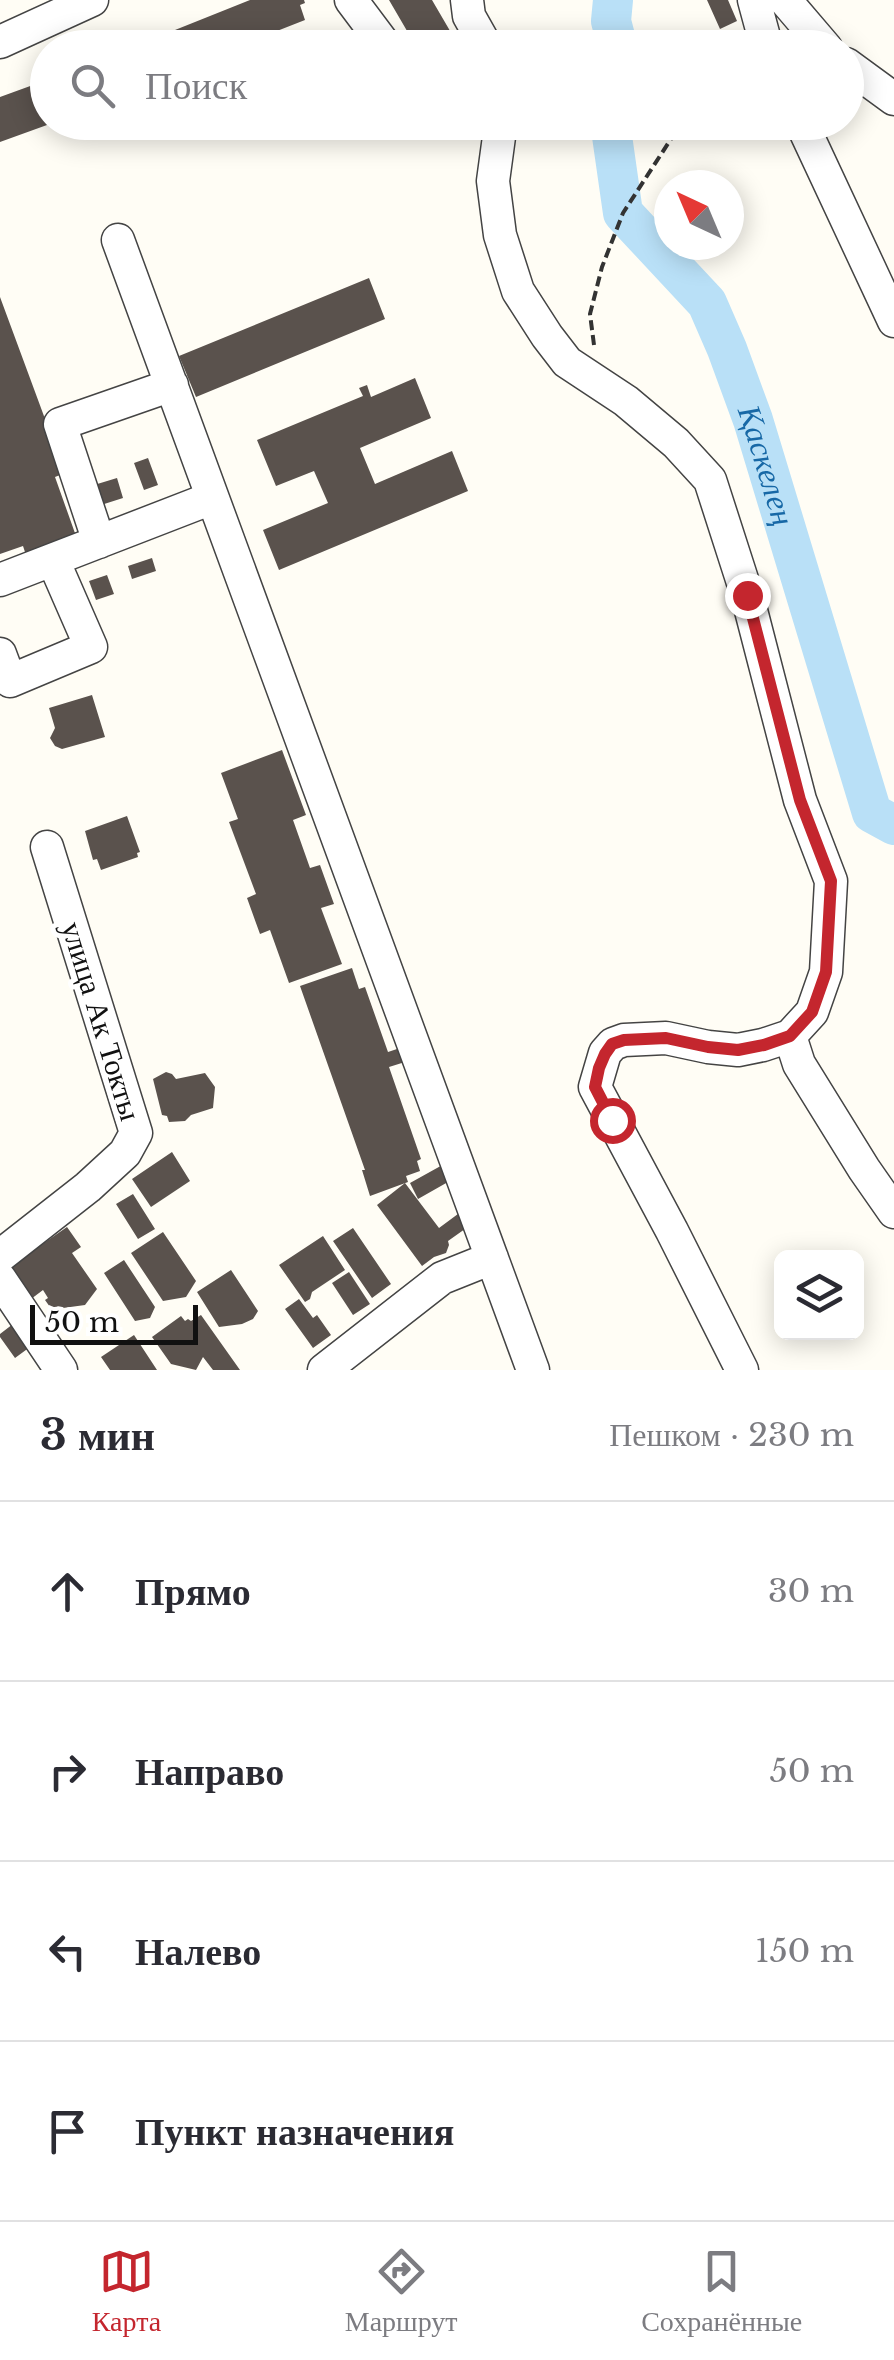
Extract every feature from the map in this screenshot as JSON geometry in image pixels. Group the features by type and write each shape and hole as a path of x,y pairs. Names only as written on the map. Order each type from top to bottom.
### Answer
{"street":[{"path":"0,42 92,0"},
{"path":"351,0 374,30"},
{"path":"468,0 477,30"},
{"path":"754,0 762,30"},
{"path":"785,0 811,30"},
{"path":"864,77 894,99"},
{"path":"500,140 494,181 500,235 518,291 567,362 626,401 676,443 710,480 747,595 800,800 831,881 826,972 812,1012 790,1036 738,1050 666,1038 624,1040 612,1044 605,1054 595,1087 742,1370"},
{"path":"809,140 894,321"},
{"path":"118,240 533,1370"},
{"path":"98,542 60,424 172,385"},
{"path":"0,580 212,498"},
{"path":"0,654 10,680 91,647 53,560"},
{"name":"улица Ак Токты","path":"0,1256 125,1154 136,1133 47,847"},
{"path":"790,1036 799,1064 894,1212"},
{"path":"324,1370 442,1278 492,1258"},
{"path":"0,1279 61,1370"}],"path":[{"path":"599,356 590,314 602,267 623,213 670,140"}],"building":[{"path":"250,0 305,3 300,5 305,20 280,30 175,30"},
{"path":"389,0 432,0 450,30 406,30"},
{"path":"707,0 728,0 737,21 720,29"},
{"path":"30,86 30,131 0,142 0,97"},
{"path":"369,278 385,319 196,397 179,356"},
{"path":"0,297 65,473 55,477 76,536 26,555 23,546 0,554"},
{"path":"415,378 431,418 360,448 375,484 452,451 468,491 279,570 263,530 328,503 314,471 276,486 257,440 363,396 359,388 367,385 371,397"},
{"path":"148,458 158,485 144,490 134,463"},
{"path":"117,478 123,498 101,505 94,485"},
{"path":"152,558 156,571 132,579 128,566"},
{"path":"107,575 114,594 96,600 89,581"},
{"path":"92,695 105,737 62,749 55,746 50,738 55,728 49,708"},
{"path":"282,750 306,815 293,820 310,868 320,865 334,904 321,908 342,964 289,983 270,930 260,934 247,898 256,894 229,822 238,819 221,773"},
{"path":"127,816 140,852 138,857 101,870 97,859 93,860 85,831"},
{"path":"352,968 359,989 365,987 388,1052 400,1048 405,1062 389,1067 421,1159 417,1161 420,1171 406,1176 408,1182 370,1196 365,1170 300,986"},
{"path":"166,1072 176,1079 205,1073 215,1087 213,1108 185,1121 169,1122 162,1115 153,1079"},
{"path":"172,1152 190,1181 151,1207 132,1179"},
{"path":"446,1163 455,1178 418,1199 410,1183"},
{"path":"405,1183 439,1228 462,1211 472,1224 448,1241 446,1253 422,1266 377,1205"},
{"path":"133,1194 155,1229 138,1239 116,1204"},
{"path":"67,1227 81,1247 72,1253 97,1289 85,1305 63,1308 55,1314 43,1290 31,1299 8,1268"},
{"path":"353,1228 391,1284 372,1298 333,1241"},
{"path":"163,1232 196,1281 186,1297 163,1301 131,1253"},
{"path":"323,1236 345,1270 312,1292 305,1302 279,1265"},
{"path":"124,1260 155,1307 150,1318 135,1321 104,1273"},
{"path":"231,1270 258,1311 253,1319 242,1324 219,1327 197,1292"},
{"path":"349,1272 370,1304 353,1315 332,1283"},
{"path":"299,1299 331,1335 313,1348 285,1309"},
{"path":"201,1315 240,1370 213,1370 203,1357 196,1370 171,1364 152,1337 181,1316 191,1321"},
{"path":"13,1324 30,1347 15,1358 0,1337"},
{"path":"134,1335 157,1370 110,1370 101,1357"}],"waterway":[{"name":"Қаскелең","path":"613,0 613,30"},
{"name":"Қаскелең","path":"613,140 623,213 707,303 727,349 753,420 872,813 894,825"}],"route":[{"path":"612,1120 595,1087 599,1068 612,1044 666,1038 738,1050 764,1045 790,1036 812,1012 826,972 831,881 800,800 747,595"}]}
